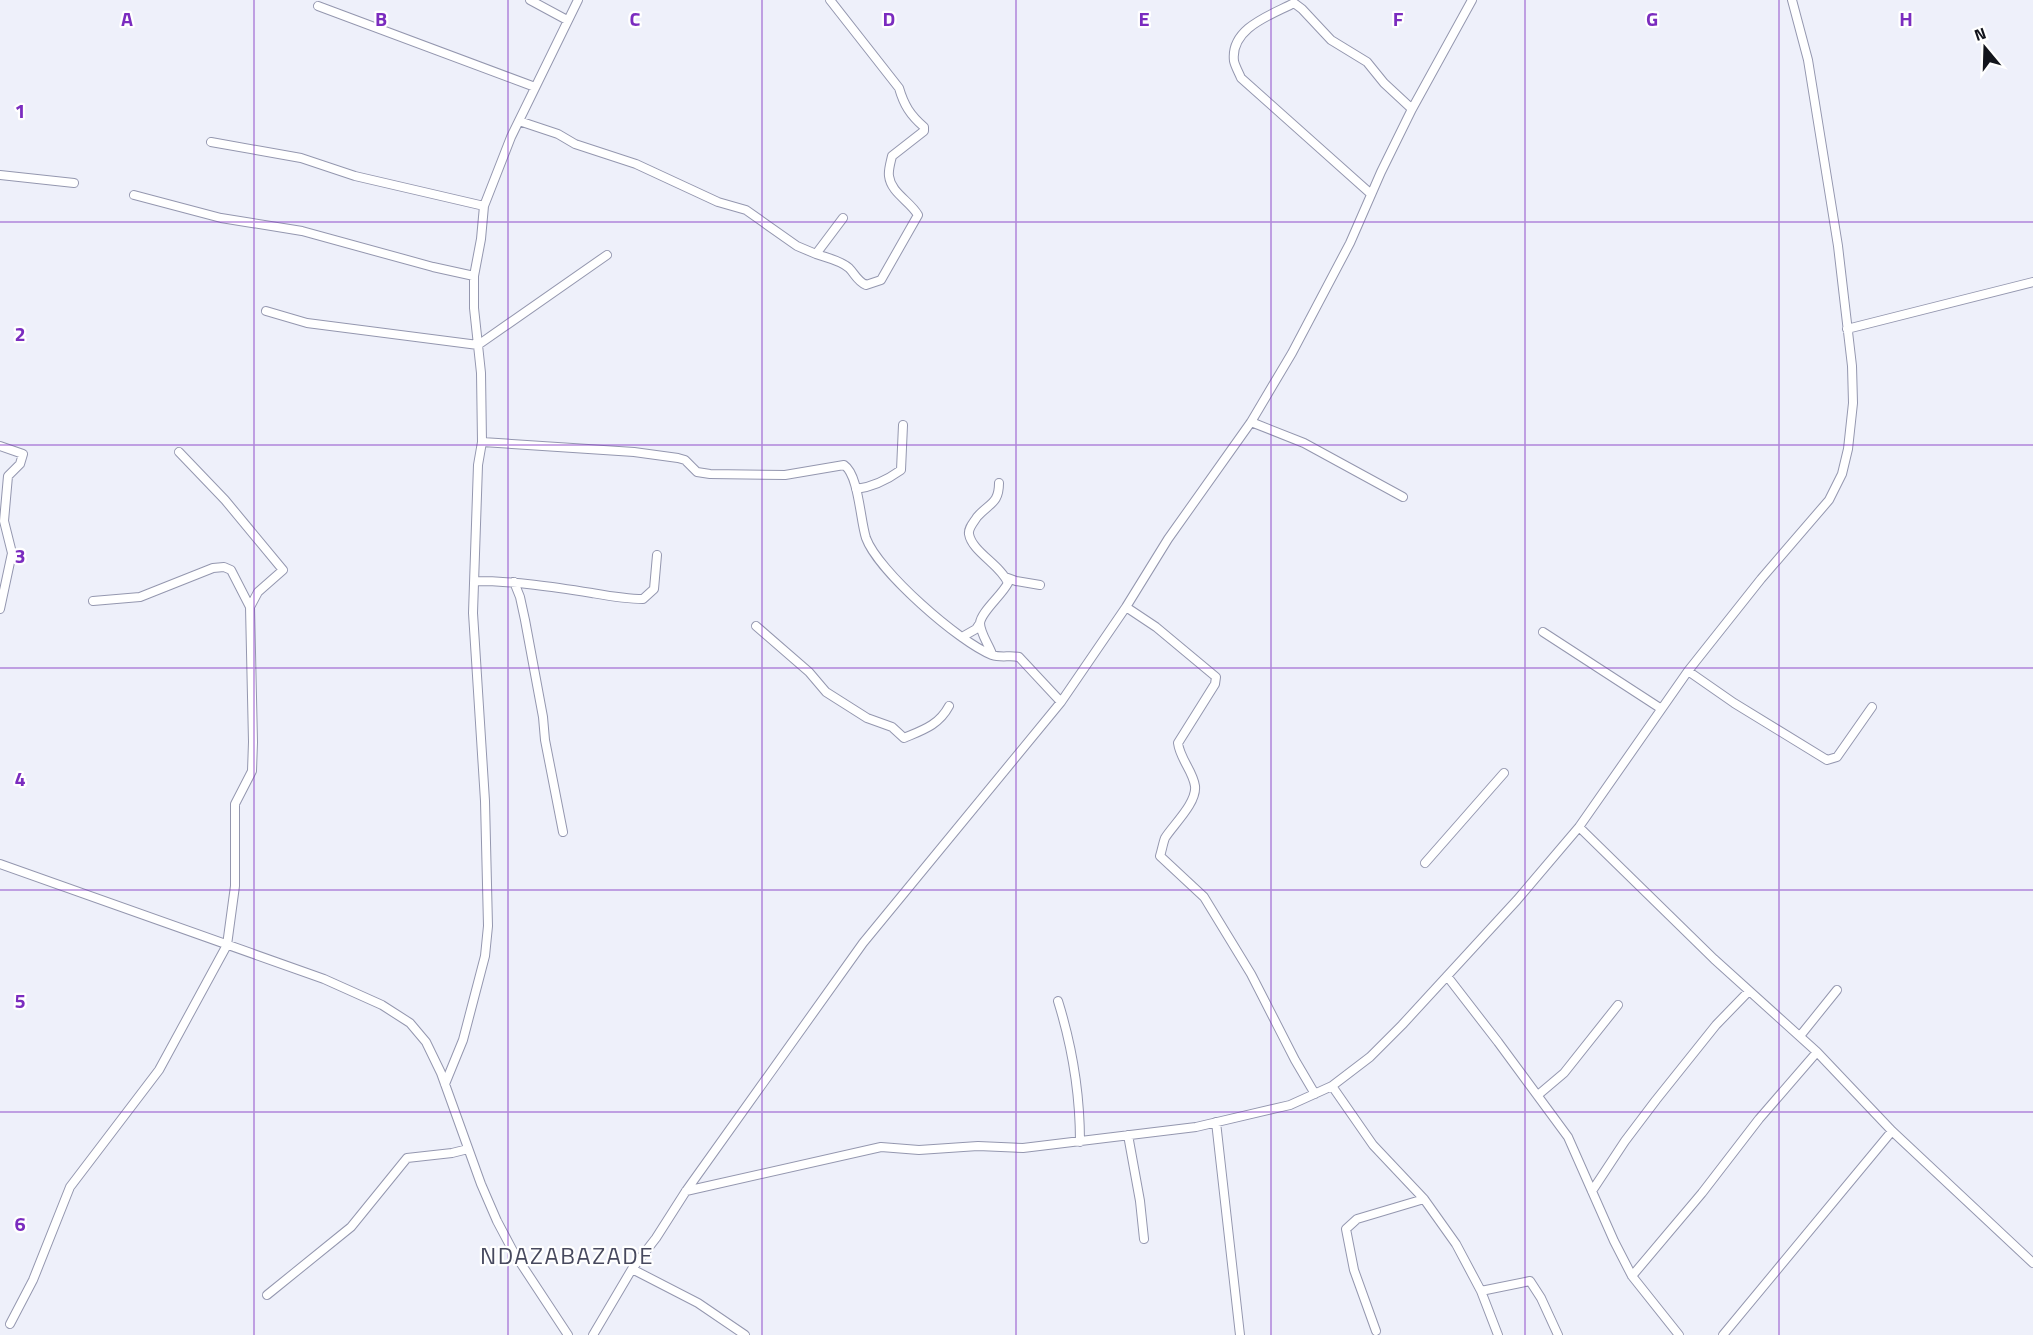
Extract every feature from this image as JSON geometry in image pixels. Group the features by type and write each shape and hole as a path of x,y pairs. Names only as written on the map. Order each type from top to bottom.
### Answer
{"street":[{"path":"530,0 567,20"},
{"path":"445,1084 470,1017 485,956 488,926 485,801 474,636 478,465 482,442 481,373 474,308 474,276 484,206 519,121 578,0"},
{"path":"519,121 558,134 575,144 636,164 718,202 746,210 796,246 837,261 849,268 858,281 866,285 881,280 918,215 913,207 896,192 889,175 892,156 924,131 924,127 911,116 902,100 899,88 830,0"},
{"path":"593,1335 632,1269 862,943 1061,702 1126,607 1168,539 1251,422 1292,353 1340,263 1412,109 1472,0"},
{"path":"686,1191 881,1148 919,1150 978,1146 1023,1148 1196,1127 1290,1105 1332,1086 1370,1057 1447,976 1579,827 1660,708 1761,579 1829,500 1842,474 1848,449 1853,402 1852,366 1838,246 1808,60 1792,0"},
{"path":"1371,194 1241,78 1234,62 1235,47 1242,33 1293,2 1331,40 1367,62 1384,83 1412,109"},
{"path":"318,6 535,87"},
{"path":"211,141 301,158 355,176 484,206"},
{"path":"0,175 74,183"},
{"path":"134,195 221,218 302,231 474,276"},
{"path":"816,254 843,218"},
{"path":"266,311 307,323 478,345 607,255"},
{"path":"1846,329 2033,282"},
{"path":"1251,422 1304,442 1403,497"},
{"path":"856,489 868,488 901,470 903,425"},
{"path":"482,442 634,452 678,458 685,460 697,472 710,474 785,475 844,465 849,468 856,489 866,537 878,559 940,622 962,638 993,655 1020,657 1061,702"},
{"path":"0,446 23,454 20,464 8,476 4,521 12,553 0,609"},
{"path":"179,452 225,500 283,570 258,592 250,607"},
{"path":"962,638 976,629 983,614 1004,592 1008,583 973,542 969,534 970,527 979,514 993,504 999,494 999,483"},
{"path":"476,581 514,582 620,599 643,599 654,589 657,555"},
{"path":"10,1324 33,1280 70,1187 159,1070 227,945 236,886 235,804 252,771 250,607 231,570 224,567 195,574 140,597 93,601"},
{"path":"1005,577 1040,585"},
{"path":"514,582 525,620 543,717 544,740 563,832"},
{"path":"1126,607 1156,627 1216,677 1215,684 1178,743 1192,779 1194,794 1165,839 1160,856 1204,897 1251,974 1315,1094"},
{"path":"980,622 993,655"},
{"path":"756,626 809,672 825,692 867,718 892,727 904,738 930,727 943,718 949,706"},
{"path":"1543,632 1660,708"},
{"path":"1688,671 1734,703 1827,760 1837,757 1872,707"},
{"path":"1425,863 1504,773"},
{"path":"1579,827 1689,936 1817,1052 1892,1131 2033,1263"},
{"path":"0,864 324,979 382,1005 410,1023 426,1042 445,1084 497,1221 514,1253 568,1335"},
{"path":"1447,976 1568,1137 1632,1276 1679,1335"},
{"path":"1800,1036 1837,990"},
{"path":"1592,1191 1656,1100 1716,1025 1749,991"},
{"path":"1058,1001 1071,1054 1080,1121 1080,1142"},
{"path":"1538,1095 1564,1073 1618,1005"},
{"path":"1632,1276 1709,1185 1759,1119 1817,1052"},
{"path":"1332,1086 1373,1145 1424,1199 1456,1244 1481,1292 1498,1335"},
{"path":"1216,1122 1240,1335"},
{"path":"1723,1335 1892,1131"},
{"path":"1128,1135 1140,1201 1144,1239"},
{"path":"267,1295 342,1236 407,1158 468,1149"},
{"path":"1376,1331 1354,1270 1346,1229 1357,1219 1424,1199"},
{"path":"632,1269 698,1303 745,1335"},
{"path":"1481,1292 1530,1281 1541,1298 1558,1335"}],"district":[{"name":"NDAZABAZADE","path":"567,1256"}]}
